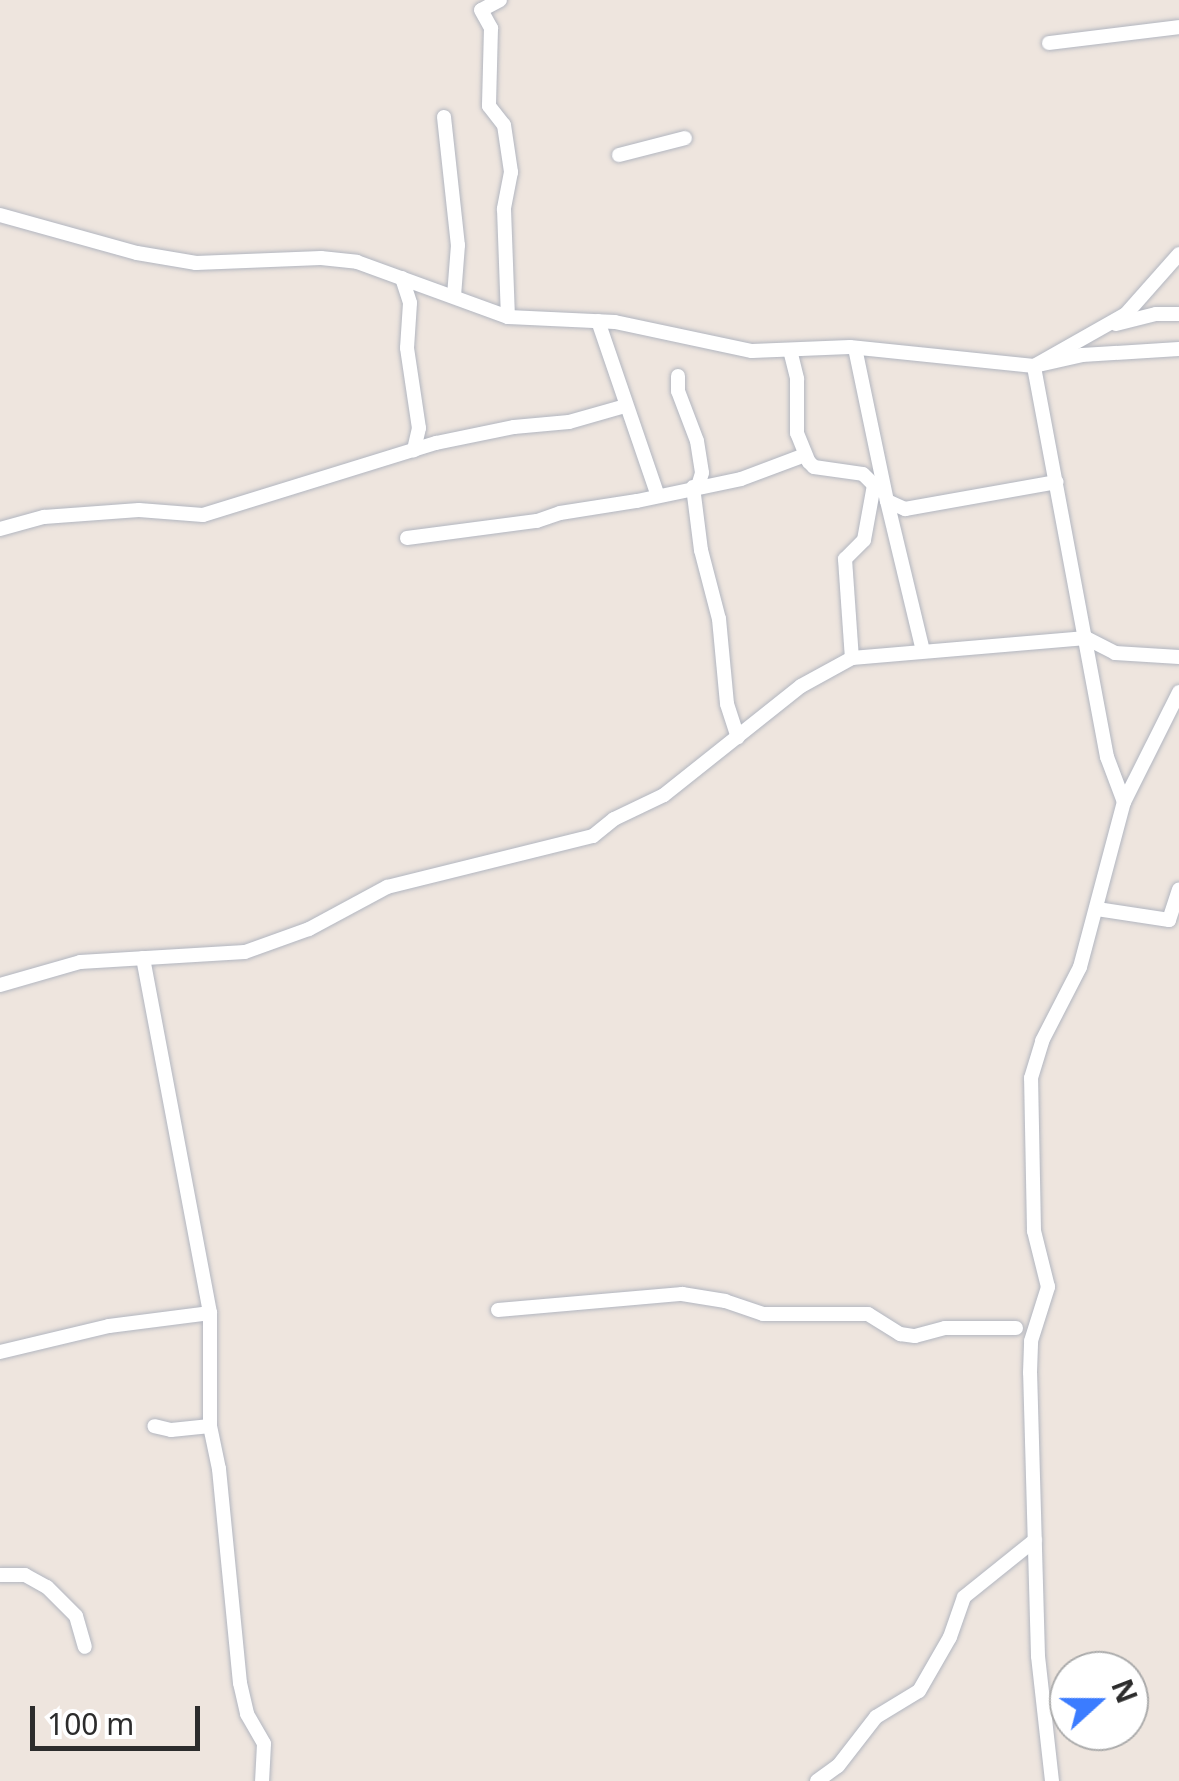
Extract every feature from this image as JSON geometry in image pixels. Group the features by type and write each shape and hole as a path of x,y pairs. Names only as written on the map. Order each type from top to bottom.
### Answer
{"street":[{"path":"500,0 481,10 491,28 489,106 504,126 510,172 504,208 508,317"},
{"path":"1050,43 1179,27"},
{"path":"444,117 458,245 454,296"},
{"path":"620,155 684,138"},
{"path":"0,214 122,249 196,263 334,259 402,278 508,317 598,321 752,352 855,348 1034,366 1082,355 1179,349"},
{"path":"1034,366 1126,314 1179,254"},
{"path":"402,278 410,303 407,348 419,428 414,450"},
{"path":"1108,326 1156,314 1179,314"},
{"path":"598,321 658,496"},
{"path":"855,348 923,651"},
{"path":"790,350 797,379 797,433 805,454 814,467 863,474 874,484 864,540 845,559 852,658"},
{"path":"1034,366 1107,757 1124,802"},
{"path":"678,376 702,473 696,487 700,550 719,619 727,704 738,736"},
{"path":"0,529 44,518 120,512 203,515 414,450 514,426 569,422 625,406"},
{"path":"408,538 537,521 742,479 805,454"},
{"path":"887,501 905,510 1057,482"},
{"path":"0,985 80,962 245,952 309,928 386,887 593,836 614,819 664,795 802,686 852,658 1086,638 1114,653 1179,657"},
{"path":"1052,1781 1041,1705 1030,1352 1048,1286 1034,1231 1031,1078 1042,1041 1080,967 1124,802 1179,692"},
{"path":"1096,909 1169,920 1179,890"},
{"path":"143,958 210,1313 210,1426 219,1469 240,1683 246,1714 264,1744 262,1781"},
{"path":"498,1310 682,1294 725,1300 762,1314 868,1314 900,1334 915,1336 944,1328 1016,1328"},
{"path":"0,1352 109,1326 210,1313"},
{"path":"154,1426 171,1430 210,1426"},
{"path":"817,1781 838,1766 876,1717 919,1691 950,1637 964,1597 1035,1540"},
{"path":"0,1575 25,1575 48,1587 76,1616 85,1648"}]}
